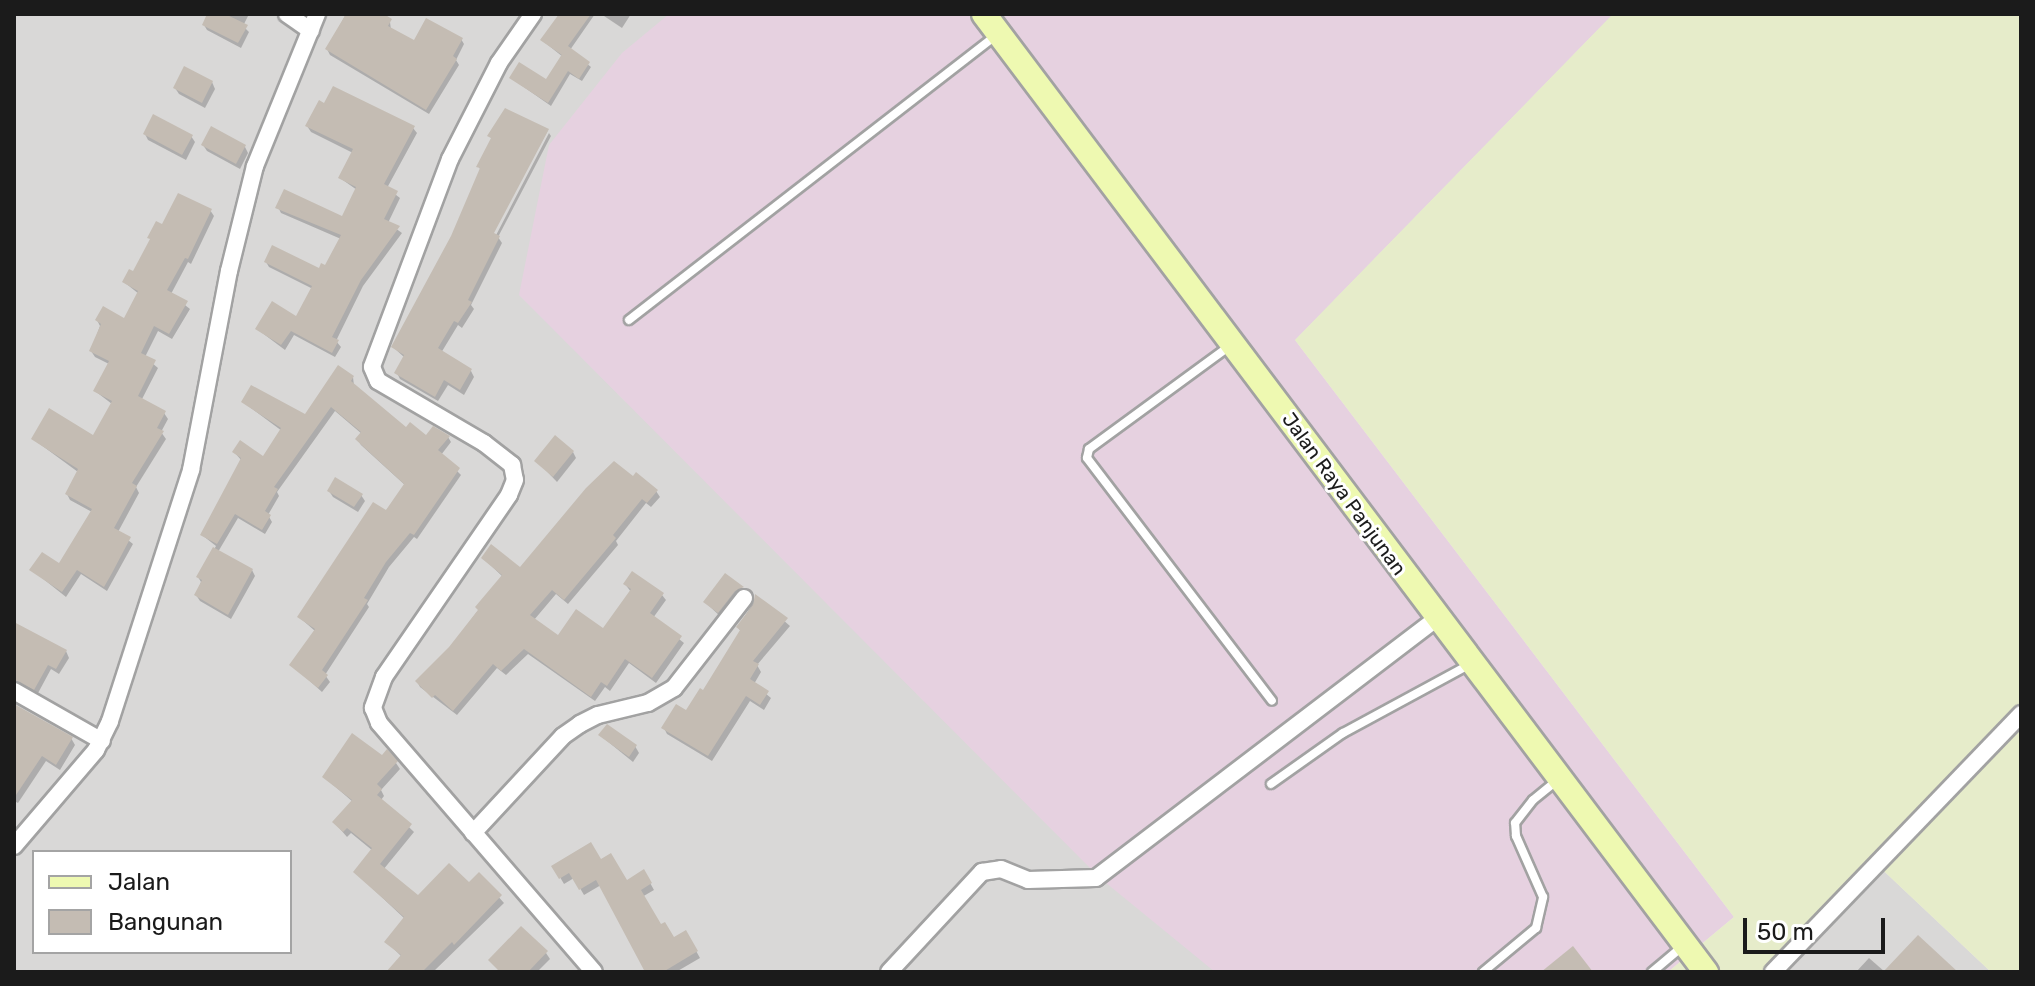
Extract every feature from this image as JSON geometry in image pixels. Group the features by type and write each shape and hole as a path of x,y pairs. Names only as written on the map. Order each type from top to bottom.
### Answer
{"main road":[{"name":"Jalan Raya Panjunan","path":"984,14 1436,619 1706,972"}],"street":[{"path":"287,14 311,31"},
{"path":"14,846 102,741 145,606 178,521 191,470 229,271 255,166 317,14"},
{"path":"533,14 499,63 450,159 372,367 378,381 471,435 512,465 515,480 509,495 411,634 384,677 374,700 379,723 594,972"},
{"path":"473,833 563,736 598,715 648,703 674,688 744,598"},
{"path":"889,972 982,872 1001,869 1028,880 1096,878 1436,619"},
{"path":"14,691 102,741"},
{"path":"1773,972 2021,714"}],"lane":[{"path":"629,320 998,34"},
{"path":"1232,344 1089,449 1087,458 1272,701"},
{"path":"1271,784 1343,733 1471,664"},
{"path":"1483,972 1536,928 1543,897 1516,836 1515,823 1533,800 1560,778"},
{"path":"1652,972 1686,944"}],"shaded area":[{"path":"14,14 1613,14 1295,340 1668,972 14,972"},
{"path":"669,14 1613,14 1295,340 1734,917 1668,972 1215,972 1100,878 519,295 549,145 622,53"},
{"path":"1870,858 1991,972 1771,972"}],"green space":[{"path":"1613,14 2021,14 2021,972 1991,972 1870,858 1771,972 1668,972 1734,917 1295,340"}],"building":[{"path":"207,14 225,14 248,25 238,43 202,25"},
{"path":"346,14 384,14 392,19 388,26 414,40 426,18 463,38 453,56 457,59 426,110 325,49"},
{"path":"559,14 591,14 568,46 590,62 579,79 568,71 548,103 509,78 519,62 546,79 562,55 540,40"},
{"path":"184,66 213,81 202,103 173,88"},
{"path":"333,86 415,126 384,184 398,191 384,219 400,226 361,280 332,337 339,340 332,353 291,331 281,345 255,329 272,301 296,316 312,286 264,262 272,245 319,268 321,263 325,265 341,235 275,208 284,189 342,216 356,187 338,178 353,149 305,126 319,100 324,103"},
{"path":"505,108 549,129 494,233 500,236 468,300 472,302 458,323 454,321 438,348 472,369 460,390 444,380 435,397 394,373 404,355 391,347 451,236 480,168 476,167 491,138 487,136"},
{"path":"153,114 193,135 182,155 143,134"},
{"path":"211,126 246,145 236,164 201,145"},
{"path":"178,193 212,209 188,259 185,258 167,290 188,301 169,334 154,326 141,353 156,360 138,396 166,411 157,428 164,431 132,483 137,486 114,528 131,537 104,587 77,570 62,592 29,570 42,552 59,563 92,509 65,494 78,469 31,439 49,408 93,435 112,401 93,391 109,361 89,351 101,324 95,320 103,306 124,318 138,291 122,282 129,269 133,271 156,221 162,224"},
{"path":"338,365 354,376 351,381 406,427 410,422 426,435 433,426 450,436 438,450 460,468 414,535 410,533 386,562 364,598 368,600 322,670 328,675 318,688 289,665 315,629 297,617 373,502 386,510 404,484 355,439 361,432 331,407 274,487 278,489 265,511 271,515 262,530 235,514 217,544 200,535 241,458 232,452 240,440 263,456 281,428 241,402 251,385 305,414"},
{"path":"555,435 574,451 553,477 534,461"},
{"path":"614,461 633,476 636,472 658,490 647,503 642,499 613,535 616,538 564,600 552,590 530,615 558,635 576,609 603,628 631,589 623,584 632,571 664,593 650,613 682,636 652,678 625,659 607,686 601,682 591,697 524,649 501,671 493,664 453,711 435,695 432,698 415,681 449,647 478,610 475,607 502,575 481,558 491,544 520,567 586,488"},
{"path":"335,477 363,494 354,507 327,491"},
{"path":"213,547 253,569 228,615 194,595 202,580 196,577"},
{"path":"725,573 744,587 735,591 718,613 703,602"},
{"path":"755,594 788,618 753,661 759,664 750,679 769,691 760,705 746,696 708,756 661,728 676,704 686,710 700,688 703,690 740,630 736,627 753,605"},
{"path":"14,622 67,650 56,669 48,665 34,690 14,680"},
{"path":"14,704 73,737 56,765 42,756 14,798"},
{"path":"607,724 637,745 629,757 598,735"},
{"path":"352,733 382,755 387,749 398,761 377,784 382,789 377,795 412,824 380,864 418,895 449,863 469,882 479,872 502,895 454,945 452,942 422,972 386,972 401,955 384,942 404,917 353,872 372,848 347,828 343,832 332,822 352,800 322,777"},
{"path":"591,842 601,859 611,853 627,880 644,869 652,883 641,890 661,924 665,922 674,937 686,930 698,951 663,972 645,972 596,880 579,890 569,873 559,879 551,866"},
{"path":"521,926 548,951 528,972 500,972 488,960"},
{"path":"1918,935 1958,972 1883,972"},
{"path":"1573,946 1593,972 1541,972"}]}
